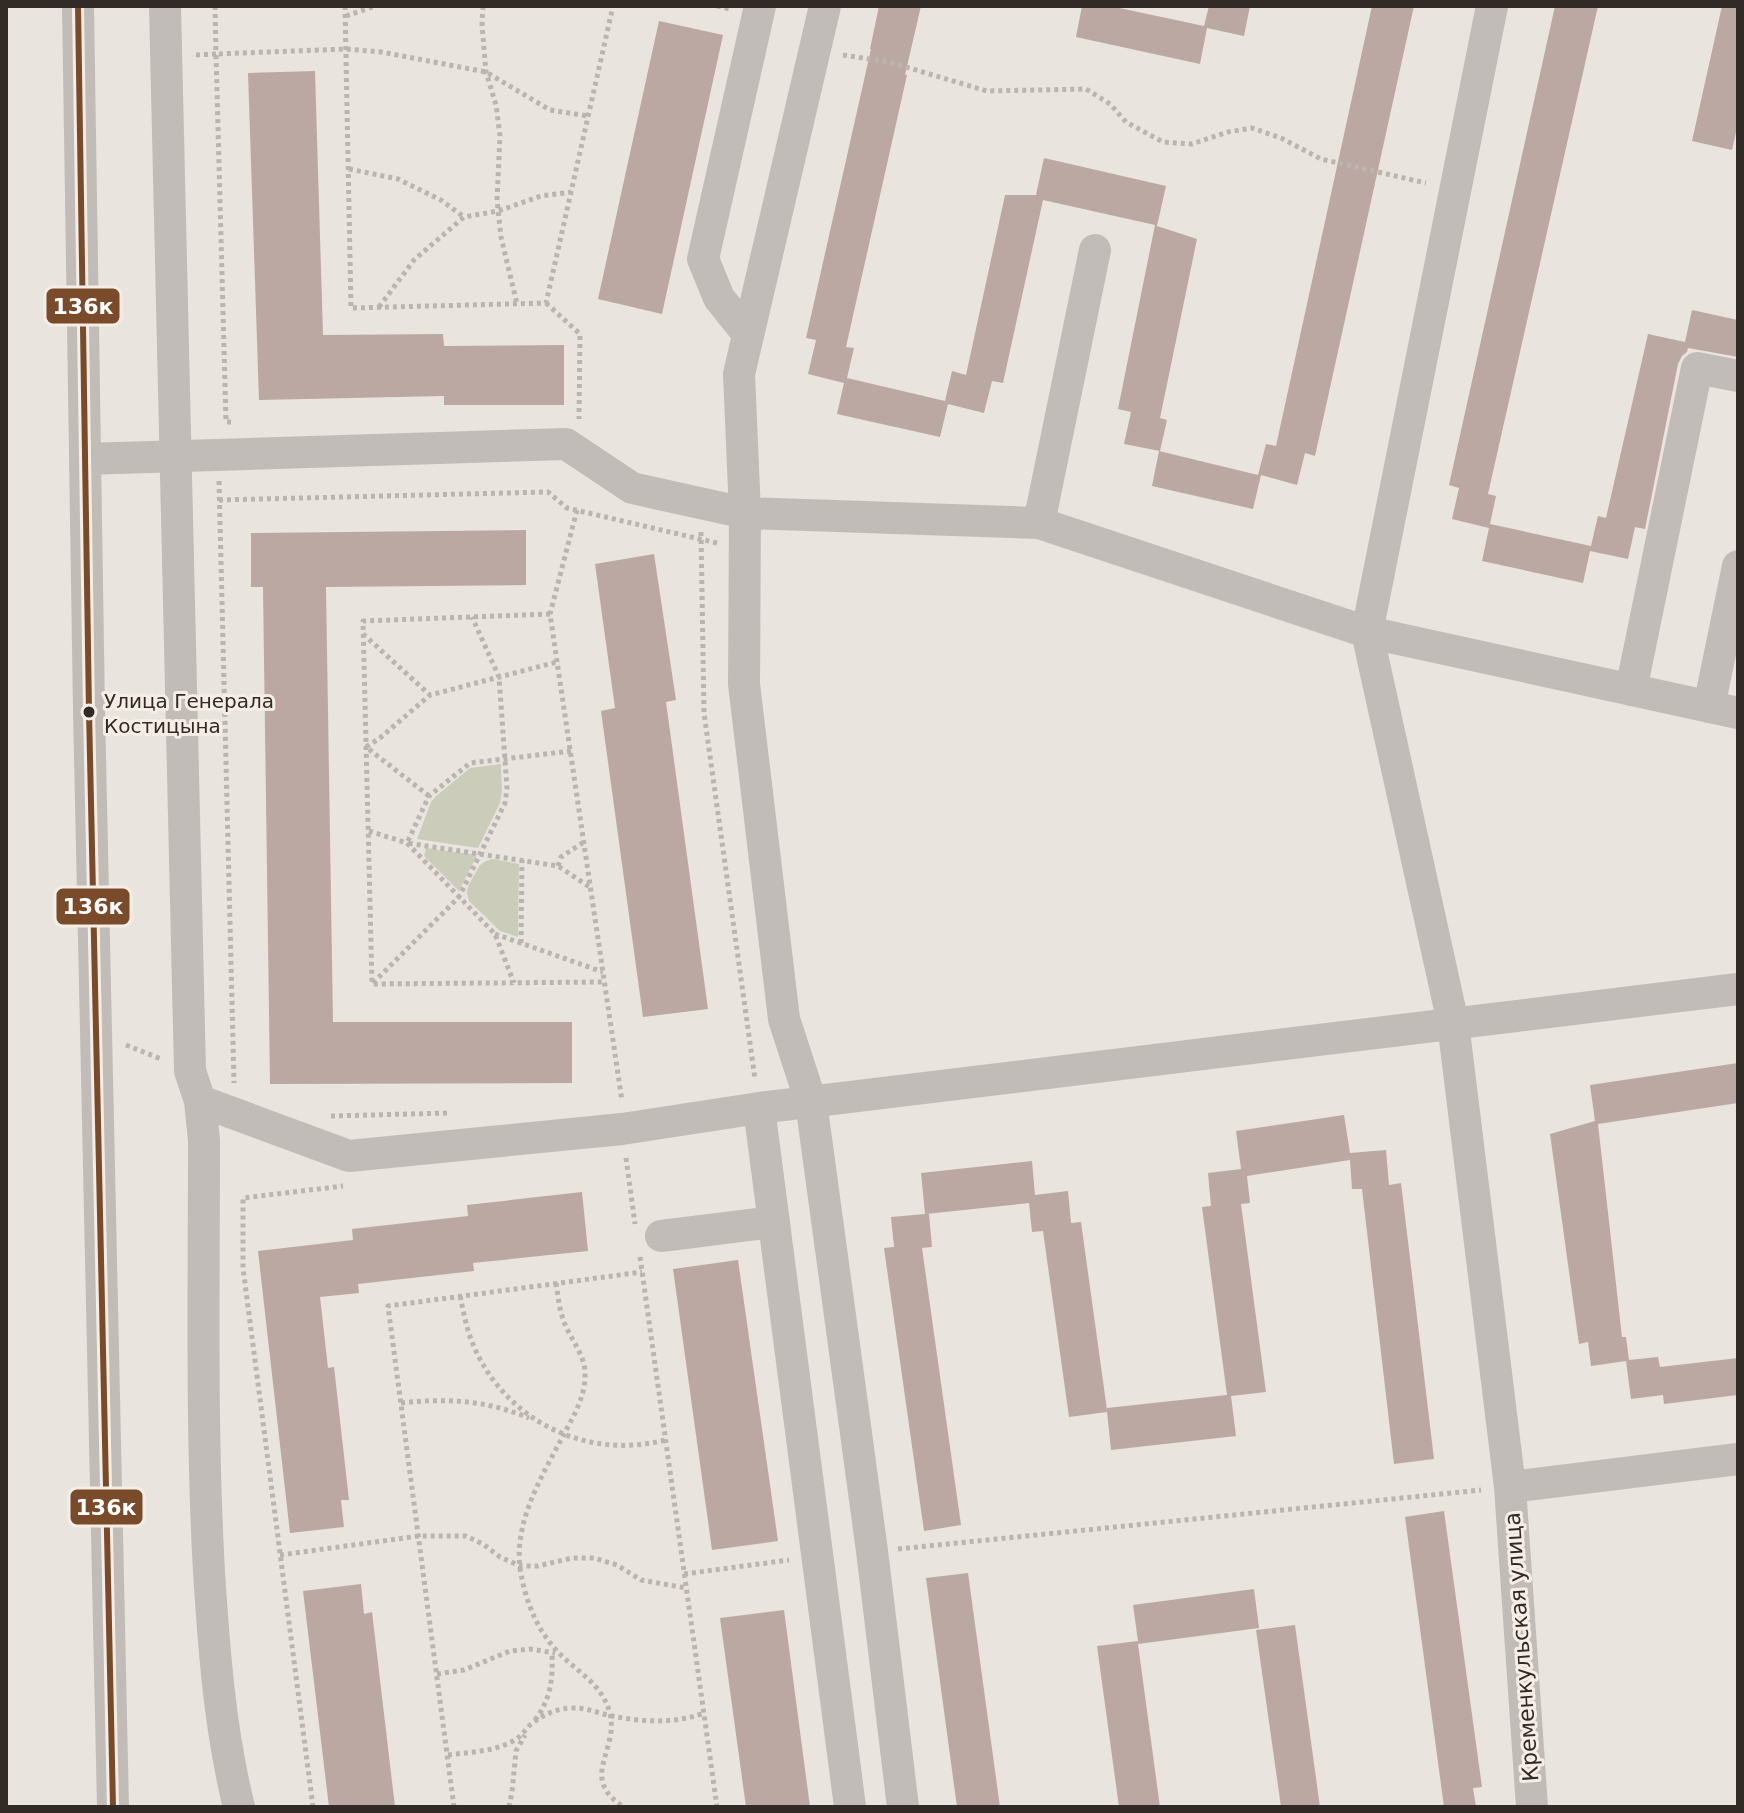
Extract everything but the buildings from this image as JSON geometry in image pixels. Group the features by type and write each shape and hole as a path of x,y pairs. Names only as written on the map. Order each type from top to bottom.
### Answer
{"street":[{"path":"78,6 113,1807"},
{"path":"165,6 195,1086 204,1140 204,1484 214,1652 232,1779 239,1807"},
{"path":"748,334 719,298 703,259 760,6"},
{"path":"825,6 739,374 745,513 744,684 784,1019 811,1102 903,1807"},
{"path":"1367,632 1492,6"},
{"path":"1039,523 1095,250"},
{"path":"1631,690 1697,368 1738,376"},
{"path":"85,459 566,444 632,488 745,513 1039,523 1367,632 1723,710 1738,566"},
{"name":"Кременкульская улица","path":"1367,632 1453,1023 1510,1487 1532,1807"},
{"path":"195,1086 349,1156 616,1118 759,1108 1738,989"},
{"path":"759,1108 850,1807"},
{"path":"646,1242 774,1222"},
{"path":"1510,1487 1738,1459"}],"path":[{"path":"215,6 226,422 218,454 234,1096"},
{"path":"345,6 351,308 546,303 580,334 579,421"},
{"path":"346,16 375,6"},
{"path":"483,6 486,72 496,105 500,136 498,211 517,304"},
{"path":"546,303 613,6"},
{"path":"167,57 346,49 381,52 486,72 550,110 588,116"},
{"path":"814,51 889,62 987,91 1086,89 1110,104 1126,122 1163,142 1192,144 1252,128 1281,138 1321,159 1455,190"},
{"path":"349,169 398,179 441,200 464,217"},
{"path":"379,307 414,260 464,217 498,211 541,196 571,192"},
{"path":"226,422 241,422"},
{"path":"219,500 548,492 567,508 745,549"},
{"path":"700,503 704,713 759,1108"},
{"path":"577,510 550,614 622,1104 616,1118 646,1242 642,1272 717,1807"},
{"path":"372,984 363,621 550,614"},
{"path":"372,984 459,897 505,803 507,788 499,677 472,617"},
{"path":"363,634 430,695"},
{"path":"366,747 430,695 557,662"},
{"path":"366,747 429,796"},
{"path":"407,843 429,796 470,763 571,751"},
{"path":"368,831 407,843 558,866 591,888"},
{"path":"558,866 561,857 584,842"},
{"path":"407,843 495,934 514,983"},
{"path":"521,943 522,860"},
{"path":"495,934 603,972"},
{"path":"372,984 604,982"},
{"path":"96,1034 195,1086"},
{"path":"321,1116 461,1113"},
{"path":"313,1807 243,1268 243,1198 350,1185"},
{"path":"454,1807 388,1306 642,1272"},
{"path":"556,1283 562,1316 586,1371 583,1393 526,1511 520,1542 520,1566 527,1600 540,1628 560,1654 600,1690 611,1716 610,1740 601,1768 603,1783 611,1799 624,1807"},
{"path":"460,1296 468,1331 489,1373 510,1400 536,1421"},
{"path":"401,1403 471,1401 509,1410 564,1434 608,1446 643,1446 665,1440"},
{"path":"872,1551 1510,1487"},
{"path":"280,1555 419,1536 466,1536 520,1566 594,1558 617,1565 641,1580 686,1588"},
{"path":"684,1574 817,1556"},
{"path":"437,1674 464,1670 510,1651 530,1649 560,1654"},
{"path":"448,1755 502,1747 518,1739 541,1712 549,1696 552,1653"},
{"path":"509,1807 516,1751 530,1725 547,1713 567,1708 587,1708 611,1716 667,1721 704,1713"}],"green space":[{"path":"501,764 500,803 478,848 417,839 435,797 470,768"},
{"path":"426,848 477,855 459,891 424,856"},
{"path":"493,859 519,864 518,937 500,931 469,901 468,886 480,865"}],"transit line":[{"name":"136к","path":"78,6 89,711 113,1807"}],"place":[{"name":"Улица Генерала Костицына","path":"89,712"}]}
